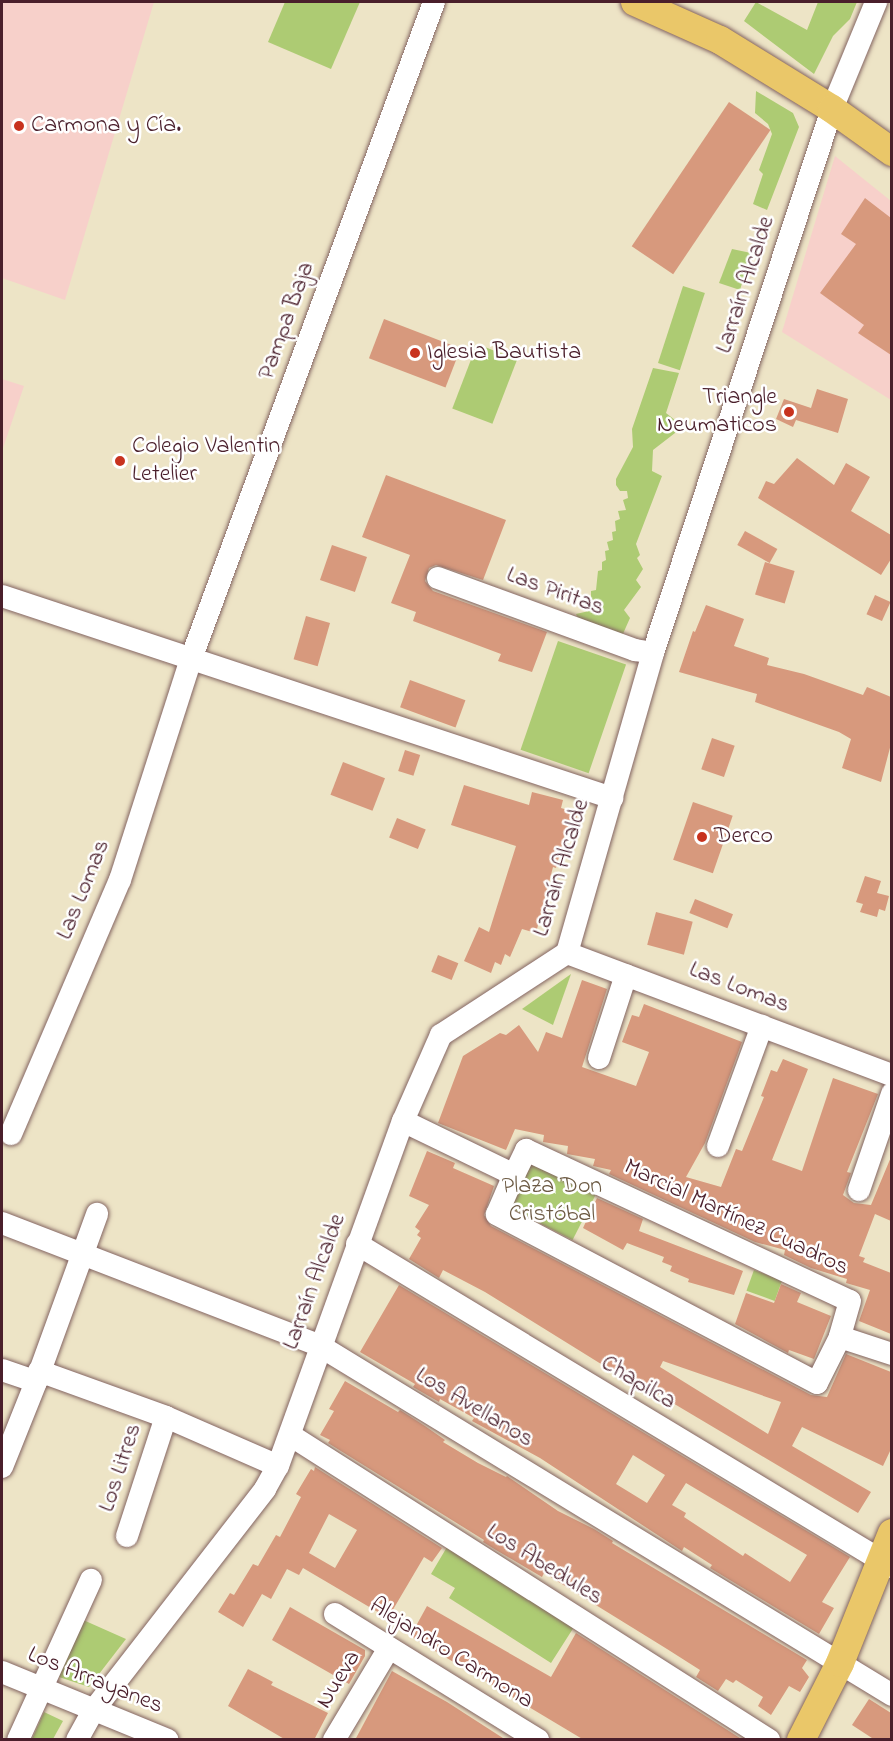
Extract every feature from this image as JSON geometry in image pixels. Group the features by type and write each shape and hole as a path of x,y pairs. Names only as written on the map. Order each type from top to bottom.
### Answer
{"main road":[{"path":"635,2 720,40 832,110 891,152"},
{"path":"801,1740 886,1564 891,1533"}],"street":[{"name":"Pampa Baja","path":"191,659 434,2"},
{"name":"Larraín Alcalde","path":"76,1740 93,1711 265,1489 278,1466 403,1121 441,1035 567,953 653,653 832,110 876,2"},
{"name":"Las Piritas","path":"438,578 635,650 653,653"},
{"path":"2,596 612,798"},
{"name":"Las Lomas","path":"10,1134 120,880 191,659"},
{"name":"Las Lomas","path":"567,953 891,1075"},
{"path":"599,1058 626,975"},
{"path":"718,1146 762,1026"},
{"path":"859,1190 891,1094"},
{"path":"403,1121 514,1175"},
{"name":"Marcial Martínez Cuadros","path":"526,1150 850,1301 840,1337 817,1383 497,1214 514,1175 526,1150"},
{"path":"2,1467 97,1214"},
{"name":"Los Avellanos","path":"2,1223 320,1346 891,1695"},
{"name":"Chapilca","path":"357,1244 886,1564"},
{"path":"840,1337 891,1354"},
{"path":"2,1370 37,1377 166,1417 278,1466"},
{"name":"Los Litres","path":"128,1536 166,1417"},
{"name":"Los Abedules","path":"290,1435 769,1740"},
{"path":"18,1740 39,1689 91,1580"},
{"name":"Alejandro Carmona","path":"335,1614 538,1740"},
{"name":"Nueva","path":"334,1740 389,1648"},
{"name":"Los Arrayanes","path":"2,1672 168,1740"}],"shaded area":[{"path":"2,2 154,2 65,300 2,278"},
{"path":"835,156 891,201 891,400 782,332"},
{"path":"2,379 24,386 2,451"}],"green space":[{"path":"285,2 360,2 331,69 268,42"},
{"path":"756,2 807,30 818,2 857,2 850,19 833,36 814,74 744,21"},
{"path":"756,91 793,113 799,127 767,210 753,204 763,174 759,170 772,134 768,124 755,113"},
{"path":"732,249 751,253 740,290 719,283"},
{"path":"683,286 705,293 680,370 658,363"},
{"path":"477,344 517,359 492,424 452,408"},
{"path":"653,368 679,373 666,413 680,424 675,433 653,450 652,471 662,476 636,544 640,555 637,558 643,569 636,580 641,587 624,610 630,618 622,636 580,623 576,614 589,611 587,601 591,600 591,591 596,590 598,571 602,570 602,562 606,560 605,551 609,550 607,542 613,540 612,532 616,531 615,521 620,519 618,511 626,510 623,500 628,498 627,491 620,491 616,485 616,479 633,447 632,429"},
{"path":"558,641 626,664 589,773 521,750"},
{"path":"571,974 553,1025 522,1009"},
{"name":"Plaza Don Cristóbal","path":"532,1161 596,1194 573,1240 508,1207"},
{"path":"754,1270 782,1280 775,1301 746,1291"},
{"path":"447,1547 574,1627 551,1663 449,1598 455,1588 431,1574"},
{"path":"81,1619 126,1639 89,1687 59,1677"},
{"path":"44,1712 63,1721 53,1739 32,1739"}],"building":[{"path":"729,102 770,130 673,274 632,246"},
{"path":"865,198 891,218 891,355 858,333 864,325 820,293 856,244 841,234"},
{"name":"Iglesia Bautista","path":"384,319 461,348 446,388 369,358"},
{"path":"817,389 848,399 838,433 796,420 793,427 776,419 784,399 811,408"},
{"path":"797,458 834,485 846,463 870,477 851,511 891,535 891,559 881,575 758,498 766,481 774,484"},
{"path":"386,475 506,520 483,580 436,565 429,568 425,581 433,591 547,632 532,672 498,661 501,654 413,621 416,612 391,603 410,555 362,537"},
{"path":"745,531 777,549 770,563 737,545"},
{"path":"332,545 367,557 355,592 320,580"},
{"path":"765,562 795,571 785,604 755,595"},
{"path":"875,595 891,602 882,621 866,614"},
{"path":"706,605 744,619 734,646 769,658 767,665 804,674 863,695 867,687 891,697 891,744 881,782 842,768 851,739 839,732 755,702 757,694 679,672 693,631 695,632"},
{"path":"306,616 330,623 318,666 294,659"},
{"path":"410,680 465,700 456,727 400,707"},
{"path":"712,738 735,746 724,777 701,769"},
{"path":"405,750 420,755 413,776 398,771"},
{"path":"343,762 385,778 372,811 330,795"},
{"path":"464,785 529,805 532,792 563,800 561,808 578,813 571,836 565,834 556,868 553,867 536,933 522,929 510,957 505,954 501,965 495,962 491,973 464,961 479,927 489,932 516,846 451,825"},
{"name":"Derco","path":"693,802 733,816 713,873 673,860"},
{"path":"397,818 426,830 418,849 389,837"},
{"path":"865,876 881,881 877,893 889,896 885,911 879,909 877,917 860,912 863,904 856,902"},
{"path":"695,899 733,914 727,928 689,913"},
{"path":"656,912 693,922 684,955 647,945"},
{"path":"438,955 458,963 452,980 431,972"},
{"path":"582,980 607,989 582,1067 636,1086 649,1052 622,1042 632,1015 639,1017 644,1004 742,1042 705,1143 686,1177 721,1187 736,1149 742,1151 764,1097 761,1096 771,1070 777,1072 783,1059 808,1069 772,1160 802,1171 833,1078 878,1094 847,1172 851,1173 843,1195 854,1203 871,1205 891,1157 891,1221 875,1214 859,1256 865,1258 863,1262 891,1273 891,1334 859,1321 870,1290 846,1283 847,1279 811,1268 784,1255 785,1250 755,1242 609,1174 611,1170 593,1166 595,1159 567,1154 568,1146 543,1142 544,1135 515,1129 506,1150 438,1123 463,1056 500,1033 506,1035 519,1025 538,1052 546,1032 562,1038"},
{"path":"427,1151 455,1163 453,1168 494,1186 484,1215 491,1226 811,1395 827,1397 846,1354 891,1372 891,1449 883,1466 802,1427 792,1446 871,1492 858,1513 624,1374 622,1377 485,1292 443,1270 439,1278 409,1259 421,1238 417,1235 420,1231 415,1227 429,1205 409,1196","holes":["663,1361 781,1402 768,1434 660,1367"]},
{"path":"597,1198 643,1219 639,1231 743,1271 734,1295 688,1282 689,1279 670,1271 672,1266 662,1262 664,1257 627,1243 623,1250 583,1228"},
{"path":"781,1284 801,1293 797,1302 831,1316 814,1359 789,1350 788,1353 735,1324 746,1293 774,1303"},
{"path":"399,1285 850,1557 822,1602 834,1608 819,1634 710,1568 712,1565 684,1547 682,1551 540,1458 472,1421 474,1418 413,1387 415,1384 360,1352","holes":["633,1455 665,1475 647,1503 616,1484","686,1483 807,1555 790,1582 745,1553 743,1556 684,1517 686,1513 672,1505"]},
{"path":"345,1381 398,1412 400,1410 445,1440 443,1442 478,1463 507,1476 558,1511 594,1529 613,1541 612,1543 807,1660 802,1668 809,1677 800,1692 789,1686 771,1715 758,1706 763,1697 736,1680 733,1683 726,1679 718,1691 696,1677 700,1670 667,1649 544,1573 542,1577 496,1550 483,1542 484,1540 328,1443 330,1440 320,1435 334,1411 329,1409"},
{"path":"315,1467 442,1548 432,1562 424,1557 388,1618 303,1568 299,1575 287,1569 271,1599 262,1594 243,1627 218,1612 230,1593 234,1595 253,1564 258,1566 276,1535 280,1537 301,1497 296,1494 311,1469 314,1471","holes":["329,1514 357,1530 335,1568 309,1553"]},
{"path":"427,1606 551,1677 576,1633 743,1740 584,1740 415,1639 411,1635"},
{"path":"290,1607 365,1650 365,1656 349,1684 272,1640"},
{"path":"248,1669 273,1682 271,1685 328,1713 314,1740 286,1740 228,1706"},
{"path":"392,1671 447,1702 506,1740 355,1740"},
{"path":"869,1699 891,1713 891,1740 875,1740 852,1725"}],"place":[{"name":"Carmona y Cía.","path":"19,126"},
{"name":"Iglesia Bautista","path":"415,353"},
{"name":"Triangle Neumaticos","path":"789,412"},
{"name":"Colegio Valentin Letelier","path":"120,461"},
{"name":"Derco","path":"702,837"}]}
